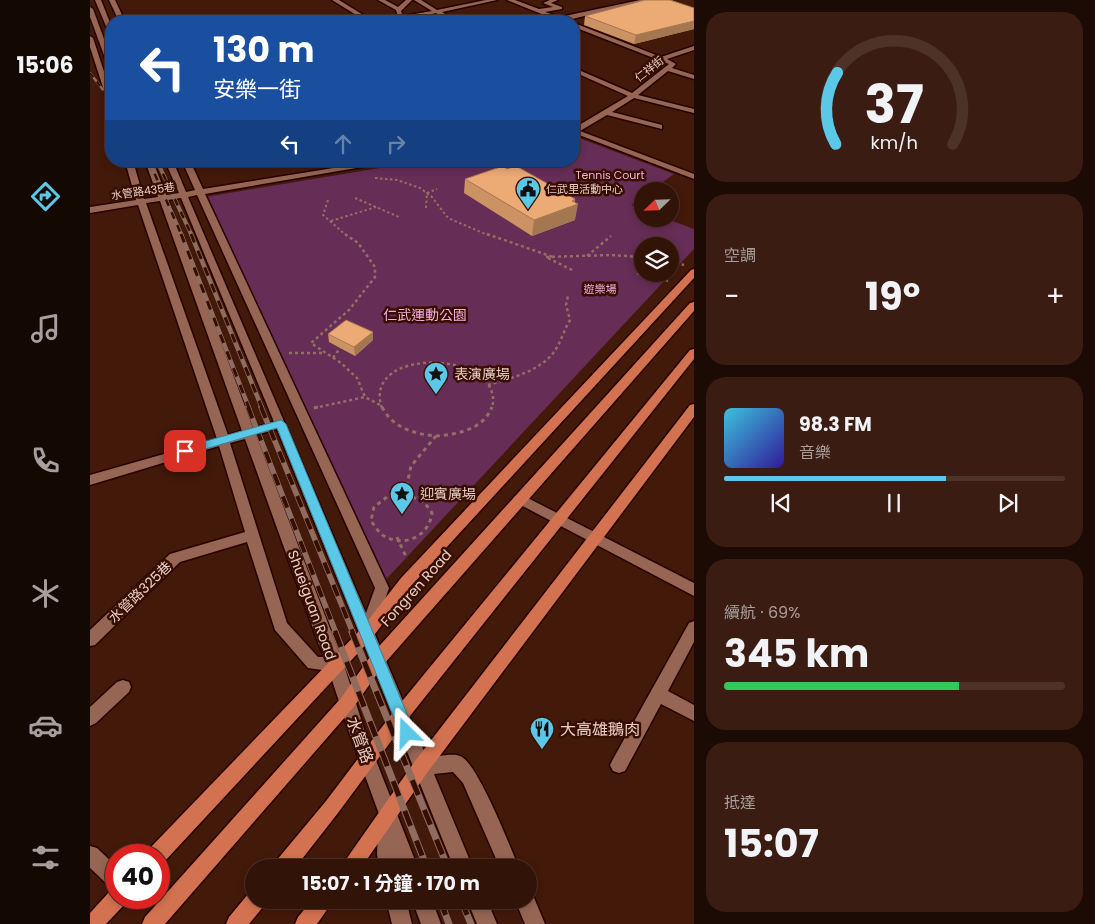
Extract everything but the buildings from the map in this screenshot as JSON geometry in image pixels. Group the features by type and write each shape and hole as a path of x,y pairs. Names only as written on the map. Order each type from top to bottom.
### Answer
{"main road":[{"name":"Fongren Road","path":"167,844 367,633 406,582 690,269"},
{"name":"Fongren Road","path":"152,924 347,703 378,659 694,305"},
{"path":"289,859 332,807 400,716 694,352"},
{"path":"355,859 421,767 694,408"},
{"path":"93,924 107,909"},
{"path":"236,924 248,909"},
{"path":"305,924 317,909"}],"street":[{"path":"98,0 105,16"},
{"path":"112,0 119,15"},
{"path":"334,0 360,15"},
{"path":"381,0 400,10"},
{"path":"400,15 398,11 408,0"},
{"path":"417,0 444,15"},
{"path":"420,15 494,0"},
{"path":"510,0 549,15"},
{"path":"539,11 560,8 546,3 555,0"},
{"path":"580,16 647,0"},
{"path":"622,6 633,9"},
{"path":"90,9 105,50"},
{"name":"仁祥街","path":"580,27 673,64 633,96 580,127"},
{"path":"90,38 105,83"},
{"path":"662,59 694,48"},
{"path":"90,68 105,67"},
{"path":"669,69 694,77"},
{"path":"580,73 633,96 694,111"},
{"path":"606,112 660,127"},
{"path":"580,133 694,177"},
{"name":"Shueiguan Road","path":"131,167 223,439 280,626 314,663 336,665 150,167"},
{"path":"172,167 281,424 460,859"},
{"path":"189,167 382,588 367,633"},
{"path":"200,194 358,167"},
{"name":"水管路435巷","path":"90,210 200,194"},
{"path":"90,480 223,439 281,424"},
{"path":"520,499 694,590"},
{"name":"水管路325巷","path":"90,640 175,558 252,535"},
{"path":"619,765 694,627"},
{"name":"水管路","path":"336,665 347,703 387,814"},
{"path":"90,718 123,687"},
{"path":"658,694 694,714"},
{"path":"421,767 456,763 469,777 506,859"},
{"path":"387,814 387,859"},
{"path":"387,814 405,859"},
{"path":"90,855 105,869"},
{"path":"398,909 402,924"},
{"path":"425,909 431,924"},
{"path":"481,909 487,924"},
{"path":"529,909 535,924"}],"path":[{"path":"374,178 405,182 433,197 446,216 503,241 553,257"},
{"path":"427,193 437,189"},
{"path":"426,208 427,193"},
{"path":"355,198 399,217"},
{"path":"328,200 322,215 349,238 358,242 375,267 375,277 349,310 311,343 357,378 365,397 380,406"},
{"path":"331,221 376,206"},
{"path":"587,256 611,236"},
{"path":"572,270 546,257 634,257"},
{"path":"488,385 532,369 558,346 561,335 570,320 566,305 568,296"},
{"path":"332,358 340,348"},
{"path":"281,353 325,353"},
{"path":"421,363 449,363 463,367 475,373 488,385 494,398 493,407 480,424 468,431 436,436 406,430 385,415 380,406 379,396 381,387 388,378 408,366 421,363"},
{"path":"308,409 365,397"},
{"path":"405,494 411,466 436,436"},
{"path":"405,494 424,502 430,508 432,524 419,537 409,540 380,534 374,528 371,521 374,507 387,497 405,494"},
{"path":"398,539 410,563"}],"green space":[{"name":"仁武運動公園","path":"580,138 674,174 663,182 634,182 634,203 631,205 634,206 634,228 679,228 679,223 694,229 694,249 679,265 679,237 634,237 634,282 663,282 379,587 205,197 386,167 580,167"}],"railway":[{"path":"90,73 105,92"},
{"path":"152,167 182,236"},
{"path":"160,167 192,236"},
{"path":"181,234 249,408"},
{"path":"191,234 262,408"},
{"path":"248,407 336,633"},
{"path":"261,407 353,633"},
{"path":"335,632 423,859"},
{"path":"352,632 444,859"},
{"path":"443,909 449,924"},
{"path":"465,909 471,924"}],"place":[{"name":"仁武里活動中心","path":"528,210"},
{"name":"表演廣場","path":"436,395"},
{"name":"迎賓廣場","path":"402,515"},
{"name":"大高雄鵝肉","path":"542,750"}],"route":[{"path":"185,451 281,424 407,733"}],"park label":[{"name":"Tennis Court","path":"610,175"},
{"name":"遊樂場","path":"600,289"}]}
